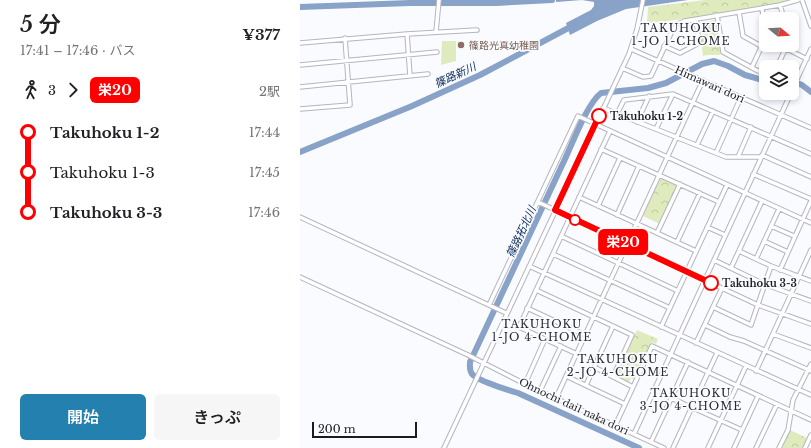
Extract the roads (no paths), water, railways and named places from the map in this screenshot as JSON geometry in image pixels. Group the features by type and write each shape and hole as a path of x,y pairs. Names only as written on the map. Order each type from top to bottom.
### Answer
{"street":[{"path":"436,32 440,0"},
{"path":"444,448 631,49 640,18 643,0"},
{"path":"622,68 643,77 651,76 672,29 677,24 696,19 780,6 798,0"},
{"path":"802,0 811,26"},
{"path":"780,6 782,12"},
{"path":"762,8 763,12"},
{"path":"739,12 743,36 759,45"},
{"path":"717,16 723,52 759,71"},
{"path":"664,46 680,53 699,43 696,19"},
{"path":"300,43 345,38 477,30"},
{"path":"406,34 410,76"},
{"path":"300,109 350,105 345,38"},
{"name":"Himawari dori","path":"631,49 811,128"},
{"path":"799,76 811,49"},
{"path":"752,67 759,51"},
{"path":"300,65 438,52"},
{"path":"794,52 806,59"},
{"path":"300,87 428,74"},
{"path":"556,398 703,80"},
{"path":"656,129 673,94"},
{"path":"617,114 624,100 673,94 811,154"},
{"path":"637,122 649,96"},
{"path":"716,153 741,98"},
{"path":"634,434 788,100"},
{"path":"603,108 716,153 738,157 762,156 811,176"},
{"path":"697,145 713,111"},
{"path":"490,306 578,116 811,223"},
{"path":"738,157 751,127"},
{"path":"577,354 519,327 610,131"},
{"path":"601,149 719,202"},
{"path":"598,206 620,158"},
{"path":"617,215 639,166"},
{"path":"753,174 811,200 780,270"},
{"path":"657,233 680,184"},
{"path":"661,327 727,185"},
{"path":"676,242 700,193"},
{"path":"579,197 696,251"},
{"path":"731,268 762,201"},
{"path":"538,202 758,305 811,324"},
{"path":"756,259 779,209"},
{"path":"300,217 506,314"},
{"path":"771,226 794,236"},
{"path":"707,227 725,236"},
{"path":"561,236 678,291"},
{"path":"764,241 788,252"},
{"path":"756,371 811,250"},
{"path":"739,251 780,270 811,281"},
{"path":"553,254 670,308"},
{"path":"714,260 764,284 811,301"},
{"path":"529,266 811,395"},
{"path":"713,307 750,325 771,266"},
{"name":"Ohnochi dai1 naka dori","path":"300,277 664,448"},
{"path":"696,343 722,288"},
{"path":"536,290 632,335 613,377"},
{"path":"527,308 585,335"},
{"path":"705,325 810,370"},
{"path":"586,385 613,326"},
{"path":"773,334 811,348"},
{"path":"525,384 545,339"},
{"path":"540,391 561,346"},
{"path":"615,426 652,346 811,420"},
{"path":"673,448 717,353"},
{"path":"651,442 688,362"},
{"path":"779,448 788,430 793,400 810,370 811,364"},
{"path":"708,448 746,366"},
{"path":"594,368 633,387"},
{"path":"566,376 625,404"},
{"path":"734,448 758,396"},
{"path":"671,398 742,430"},
{"path":"756,448 777,404"},
{"path":"805,448 811,435"}],"water":[{"path":"556,0 582,0 556,2"},
{"path":"582,0 688,0 626,9 597,21 570,35 566,23 591,10 594,6 594,2"}],"waterway":[{"path":"300,7 410,3 496,3 552,0"},
{"name":"篠路新川","path":"300,152 412,106 480,75 574,25"},
{"name":"篠路拓北川","path":"639,448 518,393 480,380 472,374 470,362 581,124 596,98 601,93 648,88 666,83 702,64 714,61 728,66 745,75 759,79"},
{"name":"篠路拓北川","path":"799,84 811,92"}],"place":[{"name":"篠路光真幼稚園","path":"461,45"},
{"name":"Takuhoku 1-2","path":"599,116"},
{"name":"Takuhoku 3-3","path":"711,283"}],"district":[{"name":"TAKUHOKU 1-JO 1-CHOME","path":"681,34"},
{"name":"TAKUHOKU 1-JO 4-CHOME","path":"542,330"},
{"name":"TAKUHOKU 2-JO 4-CHOME","path":"618,365"},
{"name":"TAKUHOKU 3-JO 4-CHOME","path":"691,399"}]}
